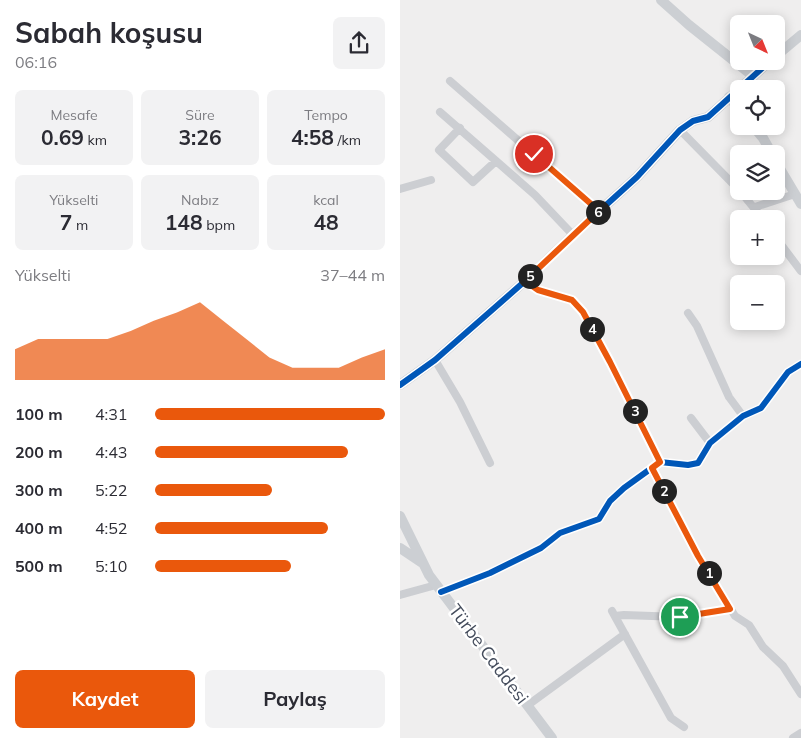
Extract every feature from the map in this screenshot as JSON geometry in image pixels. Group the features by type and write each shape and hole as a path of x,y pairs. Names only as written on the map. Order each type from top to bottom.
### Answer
{"street":[{"path":"661,0 753,76"},
{"path":"785,48 801,35"},
{"path":"400,384 435,360 525,281 637,177 680,130 693,121 708,117 760,70"},
{"path":"450,81 599,211"},
{"path":"440,112 535,195 573,235"},
{"path":"460,128 439,150 473,182 496,161"},
{"path":"680,130 730,182"},
{"path":"785,177 801,204"},
{"path":"400,189 431,180"},
{"path":"747,200 755,208 795,194"},
{"path":"785,250 801,271"},
{"path":"525,281 538,290 572,300 583,312 660,462"},
{"path":"688,313 697,326 729,397 743,416"},
{"path":"435,360 460,402 490,463"},
{"path":"400,595 439,588 490,573 541,548 560,532 599,519 610,501 624,488 660,462 688,465 698,463 710,443 743,416 760,408 788,372 801,364"},
{"path":"691,418 710,443"},
{"path":"652,468 698,556 730,609 735,616 749,625 763,647 783,666 801,694"},
{"name":"Türbe Caddesi","path":"400,516 422,562 439,588 552,738"},
{"path":"400,548 422,562"},
{"path":"684,728 672,718 614,614 680,617 730,609"},
{"path":"528,705 625,634"},
{"path":"793,738 801,733"}],"cycle path":[{"path":"400,385 435,360 525,281 637,177 680,130 693,121 708,117 760,70"},
{"path":"441,592 490,573 541,548 560,533 599,519 610,501 624,488 660,462 688,465 698,463 710,443 743,416 761,408 788,372 801,364"}],"route":[{"path":"534,154 599,211 525,281 538,290 572,300 583,312 660,462 652,468 698,556 730,609 680,617"}]}
